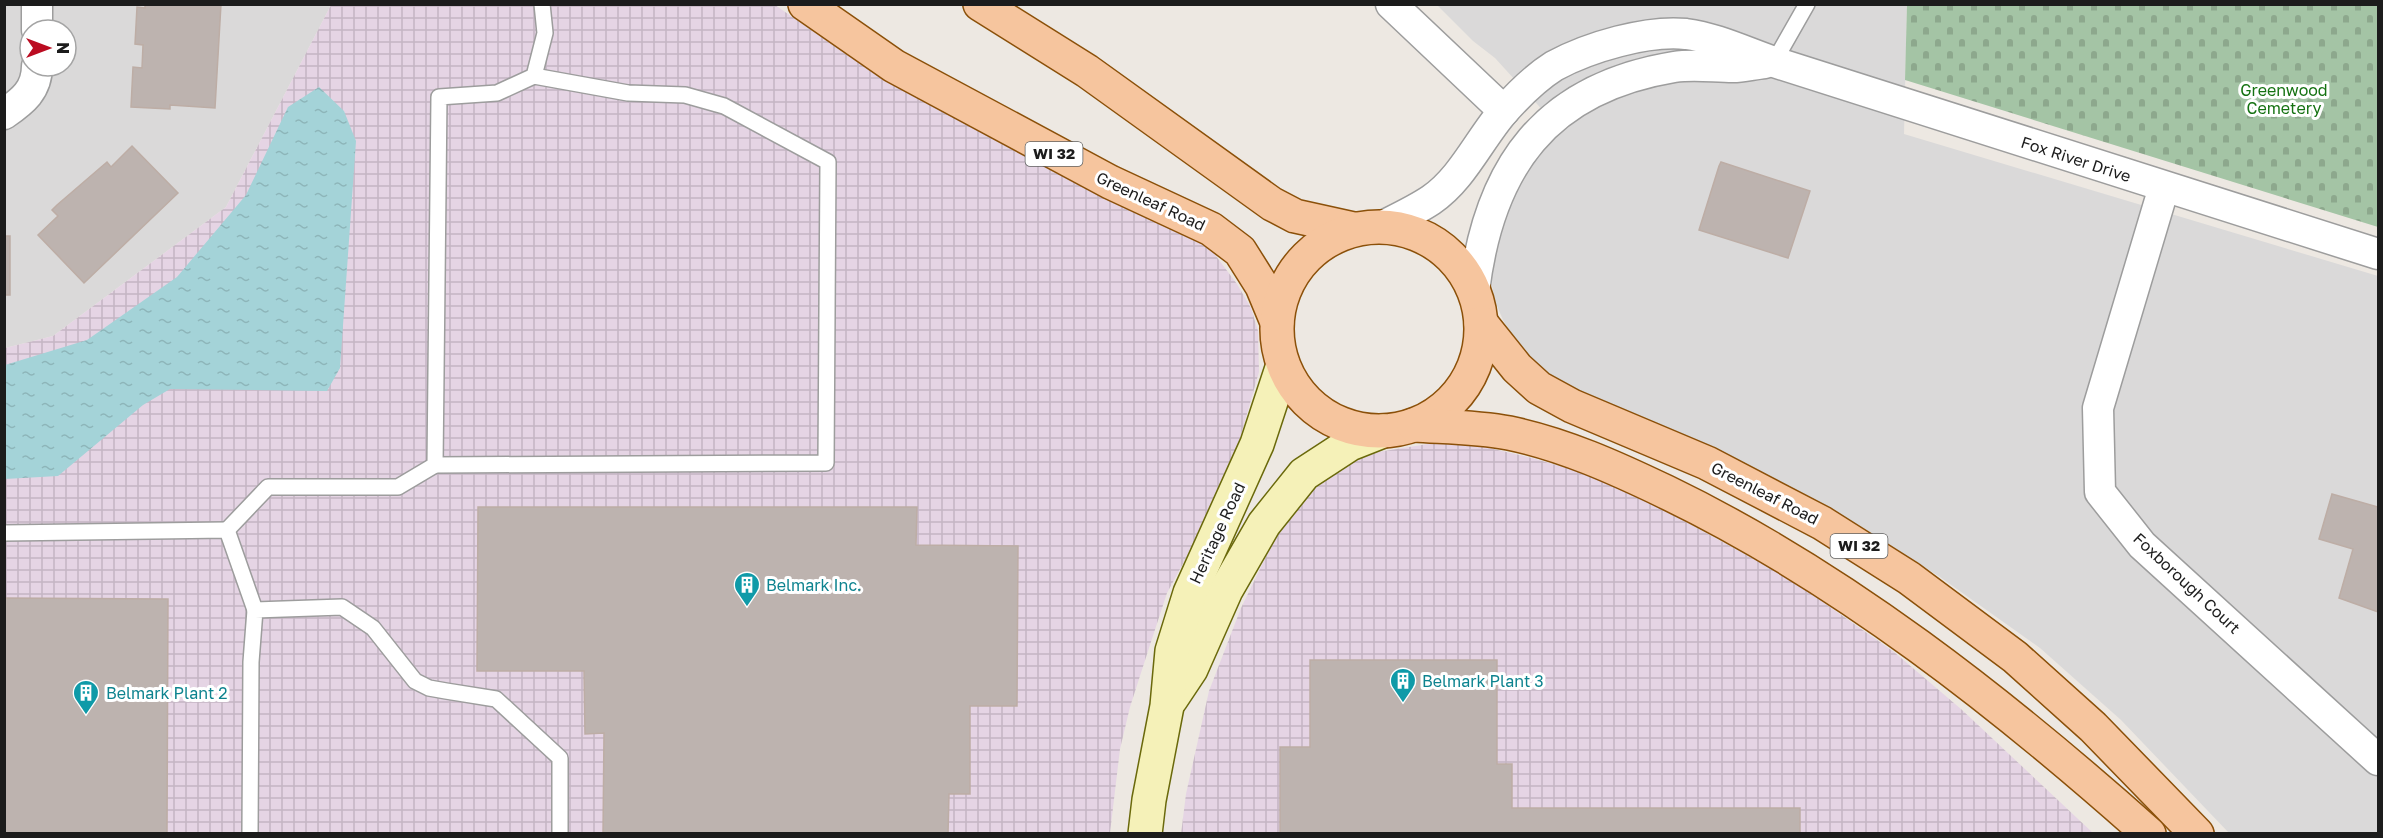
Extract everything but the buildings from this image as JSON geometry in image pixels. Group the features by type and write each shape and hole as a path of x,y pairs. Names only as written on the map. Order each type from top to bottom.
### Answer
{"main road":[{"name":"Greenleaf Road","path":"806,4 894,66 1110,182 1211,229 1240,251 1262,285 1277,322"},
{"name":"WI 32","path":"980,4 1087,71 1272,204 1295,216 1369,228 1411,231 1436,244 1457,263 1467,276 1474,291 1481,323"},
{"path":"1277,322 1283,294 1296,269 1316,248 1328,240 1369,228"},
{"name":"WI 32","path":"1277,322 1278,344 1283,365 1298,391 1322,414 1351,428 1383,431 1414,425 1510,433 1552,445 1631,475 1698,508 1767,546 1857,604 1967,683 2098,788 2149,834"},
{"name":"Greenleaf Road","path":"1481,323 1517,368 1539,388 1572,406 1707,463 1822,523 1909,578 2032,672 2093,727 2197,834"},
{"path":"1414,425 1443,409 1465,385 1478,355 1481,323"},
{"name":"Heritage Road","path":"1145,834 1149,800 1167,706 1172,651 1190,593 1257,444 1283,365"},
{"name":"Heritage Road","path":"1167,706 1191,669 1227,590 1271,516 1304,474 1350,444 1383,431"}],"street":[{"path":"1391,4 1504,111"},
{"name":"Fox River Drive","path":"1369,228 1432,200 1458,174 1504,111 1526,87 1555,66 1598,48 1639,37 1684,34 1706,38 1774,62 2379,254"},
{"name":"Fox River Drive","path":"1474,291 1478,258 1492,209 1513,164 1544,127 1577,99 1634,75 1655,70 1677,66 1735,67 1774,62"},
{"path":"4,114 31,92 36,78"},
{"name":"Foxborough Court","path":"2164,187 2098,408 2100,492 2142,544 2379,760"}],"lane":[{"path":"534,76 545,33 542,4"},
{"path":"1774,62 1807,4"},
{"path":"4,533 227,530 268,488 398,487 435,465 826,463 828,162 724,106 685,95 628,93 534,76 497,93 439,98 435,465"},
{"path":"227,530 255,610 251,662 250,834"},
{"path":"255,610 342,607 373,628 415,681 437,690 495,699 560,758 560,834"}],"shaded area":[{"path":"5,5 331,5 226,207 53,336 5,348"},
{"path":"331,5 775,5 875,74 1095,192 1188,235 1213,252 1237,284 1251,308 1258,331 1259,372 1232,466 1216,503 1167,593 1149,648 1130,707 1120,749 1110,833 5,834 5,348 53,336 226,207"},
{"path":"1437,5 1907,5 1904,134 2378,276 2378,833 2229,833 2121,720 2040,648 1940,577 1863,528 1733,457 1578,395 1537,366 1519,347 1503,320 1492,286 1493,263 1496,239 1513,190 1558,127 1495,58 1473,41"},
{"path":"1434,443 1476,445 1580,472 1635,494 1790,579 1894,652 1961,709 2093,833 1181,834 1186,794 1209,691 1241,608 1276,536 1292,510 1319,484 1347,464 1378,452"}],"green space":[{"name":"Greenwood Cemetery","path":"1907,5 2378,5 2378,227 1905,80"}],"water":[{"path":"319,87 344,111 356,141 340,368 327,391 170,389 143,405 58,476 5,479 5,365 87,340 177,277 246,195 288,107"}],"place":[{"name":"Belmark Inc.","path":"747,608"},
{"name":"Belmark Plant 3","path":"1403,704"},
{"name":"Belmark Plant 2","path":"86,716"}]}
